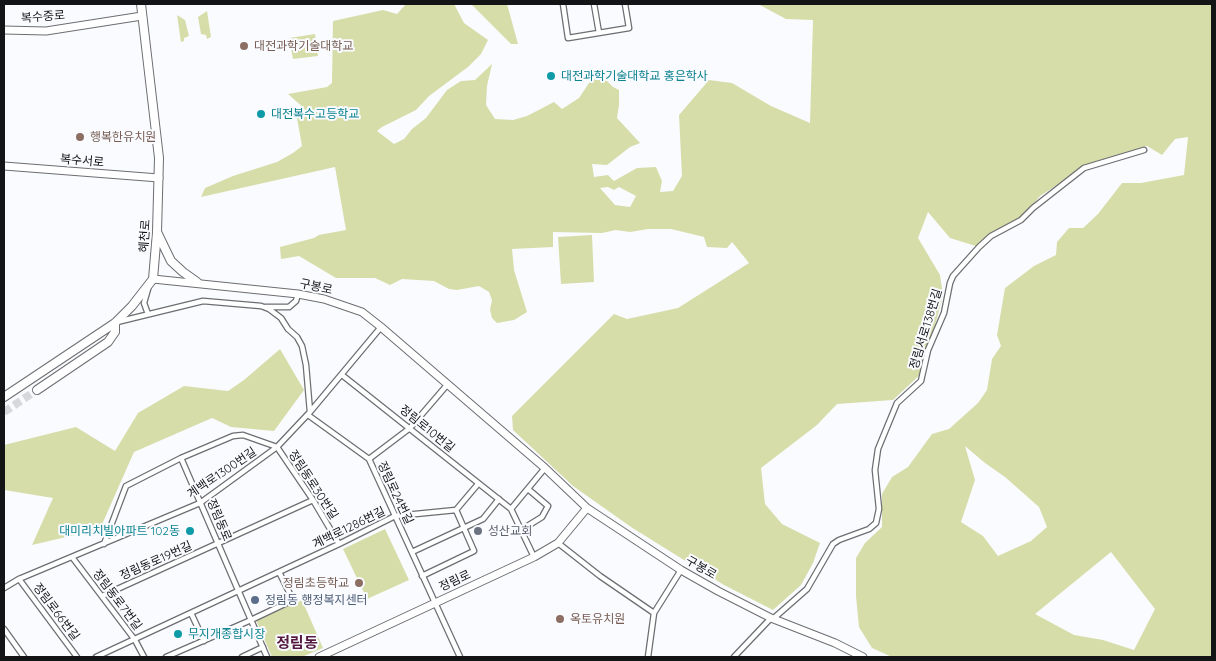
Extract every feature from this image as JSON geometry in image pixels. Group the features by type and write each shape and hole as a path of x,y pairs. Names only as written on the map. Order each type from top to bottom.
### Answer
{"main road":[{"name":"혜천로","path":"141,4 159,158 157,232 151,282"},
{"path":"157,232 171,261 197,282"},
{"path":"4,397 115,322 132,306 151,282"},
{"path":"37,390 108,342 115,332 115,322"}],"street":[{"path":"563,4 568,38 629,28 625,4"},
{"path":"594,4 598,33"},
{"name":"복수중로","path":"4,30 46,31 142,16"},
{"name":"정림서로138번길","path":"734,657 772,618 807,588 833,544 869,529 876,523 879,509 874,470 878,449 898,403 921,381 928,350 944,313 950,283 954,276 991,236 1021,220 1033,208 1084,168 1144,150"},
{"name":"복수서로","path":"4,166 159,178"},
{"path":"148,314 144,302 151,282"},
{"name":"구봉로","path":"151,282 197,282 298,294 343,304 362,312 382,327 545,468 587,508 681,570 718,591 772,618 835,643 863,657"},
{"path":"115,322 203,301 289,307 296,301 298,294"},
{"path":"261,306 269,309 281,318 302,346 306,365 309,414"},
{"name":"계백로1300번길","path":"4,588 19,579 200,503 277,447 309,414 382,327"},
{"name":"정림로10번길","path":"342,375 511,509 534,557"},
{"path":"369,459 410,428 447,385"},
{"name":"정림로24번길","path":"309,414 369,459 460,657"},
{"name":"정림동로30번길","path":"181,458 233,436 243,435 277,447 313,500 339,544"},
{"path":"104,544 126,486 181,458"},
{"name":"정림동로","path":"181,458 267,657"},
{"path":"511,509 545,468"},
{"path":"456,510 478,484"},
{"path":"521,530 542,517 548,506 528,489"},
{"path":"412,552 483,519 499,499"},
{"name":"정림동로19번길","path":"102,596 313,500"},
{"name":"정림로","path":"319,657 534,557 558,543 587,508"},
{"name":"계백로1286번길","path":"96,657 191,614 395,516 456,510"},
{"name":"정림로","path":"422,576 474,551 456,510"},
{"path":"558,543 600,576 654,613"},
{"name":"정림동로7번길","path":"72,557 135,640 144,657"},
{"path":"648,657 654,613 681,570"},
{"path":"166,657 174,656 293,600 279,572"},
{"name":"정림로66번길","path":"19,579 77,657"},
{"path":"191,614 204,641"},
{"path":"4,629 24,657"},
{"path":"242,657 263,647"}],"green space":[{"path":"406,4 454,4 464,23 488,40 481,54 468,67 429,96 416,110 377,131 394,144 404,139 412,129 426,118 447,90 461,81 475,80 492,64 487,86 486,105 495,119 513,120 527,116 554,102 562,109 579,98 597,71 613,87 619,90 617,118 640,143 630,147 607,165 592,164 594,177 608,175 614,181 637,168 656,167 662,181 660,192 673,191 682,176 679,115 709,80 732,83 771,106 810,123 813,20 786,19 758,4 1212,4 1212,657 892,657 872,648 859,627 856,596 856,558 865,543 882,527 882,494 892,477 908,467 932,434 949,429 978,403 987,390 992,359 1001,346 997,335 1005,288 1034,266 1056,255 1057,242 1069,228 1083,228 1098,214 1122,183 1141,183 1184,175 1188,137 1175,139 1162,155 1147,146 1090,164 1040,196 1023,217 979,247 950,238 928,212 918,238 940,275 943,295 923,372 893,400 837,404 817,425 761,468 765,504 782,524 820,543 813,563 801,585 773,610 724,585 631,527 573,486 513,430 512,416 614,314 627,319 678,308 749,263 732,242 727,248 707,247 704,237 671,229 648,229 630,232 616,230 602,233 553,232 553,247 512,249 514,270 527,312 514,320 497,323 492,318 490,310 492,300 489,292 479,286 457,290 449,289 434,281 402,279 390,285 375,278 336,278 299,256 281,259 280,247 319,235 346,230 335,167 201,197 205,188 233,176 277,162 302,146 297,118 305,109 288,94 327,87 332,83 333,21 383,10 397,14","holes":["608,187 614,190 619,187 636,196 630,207 615,205 600,188","965,446 1005,477 1039,507 1047,527 1031,541 998,556 983,536 961,522 975,480","1111,552 1155,609 1134,650 1103,640 1074,635 1035,614"]},
{"path":"471,4 507,4 518,44 511,44"},
{"path":"207,11 211,37 207,39 206,35 201,34 198,17"},
{"path":"177,15 185,20 189,36 181,42"},
{"path":"315,34 318,56 293,59 289,38"},
{"path":"592,235 594,282 561,284 558,237"},
{"path":"280,349 304,390 274,431 231,427 212,418 134,452 100,529 32,545 53,498 4,490 4,445 76,427 115,451 138,413 184,386 228,391"},
{"path":"385,529 409,580 367,599 343,549"},
{"path":"302,600 323,648 302,657 272,657 256,620"}],"tunnel":[{"path":"4,412 37,390"}],"place":[{"name":"대전과학기술대학교","path":"244,46"},
{"name":"대전과학기술대학교 홍은학사","path":"551,76"},
{"name":"대전복수고등학교","path":"261,114"},
{"name":"행복한유치원","path":"80,137"},
{"name":"대미리치빌아파트 102동","path":"190,531"},
{"name":"성산교회","path":"478,531"},
{"name":"정림초등학교","path":"359,583"},
{"name":"정림동 행정복지센터","path":"255,600"},
{"name":"옥토유치원","path":"560,619"},
{"name":"무지개종합시장","path":"178,634"}],"district":[{"name":"정림동","path":"297,643"}]}
